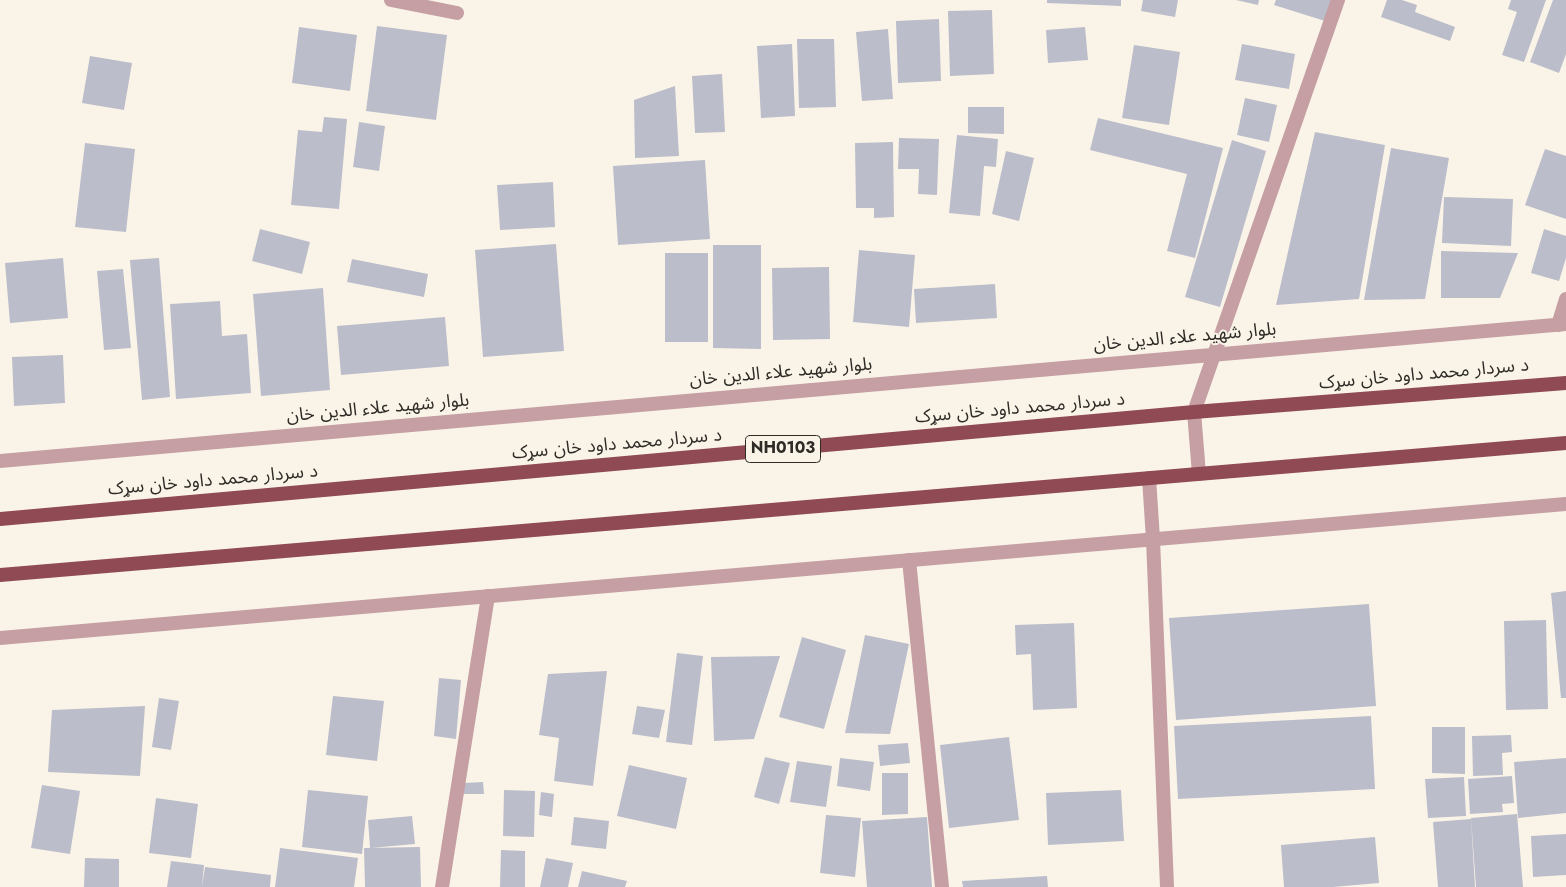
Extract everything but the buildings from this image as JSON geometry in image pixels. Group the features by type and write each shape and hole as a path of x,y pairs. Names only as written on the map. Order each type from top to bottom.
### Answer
{"highway":[{"name":"د سردار محمد داود خان سړک","path":"0,519 1194,412 1566,383"},
{"path":"0,576 1566,443"}],"street":[{"path":"391,0 457,13"},
{"path":"1199,474 1194,412 1338,0"},
{"path":"1562,324 1566,299"},
{"name":"بلوار شهید علاء الدین خان","path":"0,461 1562,324"},
{"path":"1148,478 1153,539 1166,887"},
{"path":"0,638 1566,504"},
{"path":"909,560 942,887"},
{"path":"442,887 488,596"}]}
